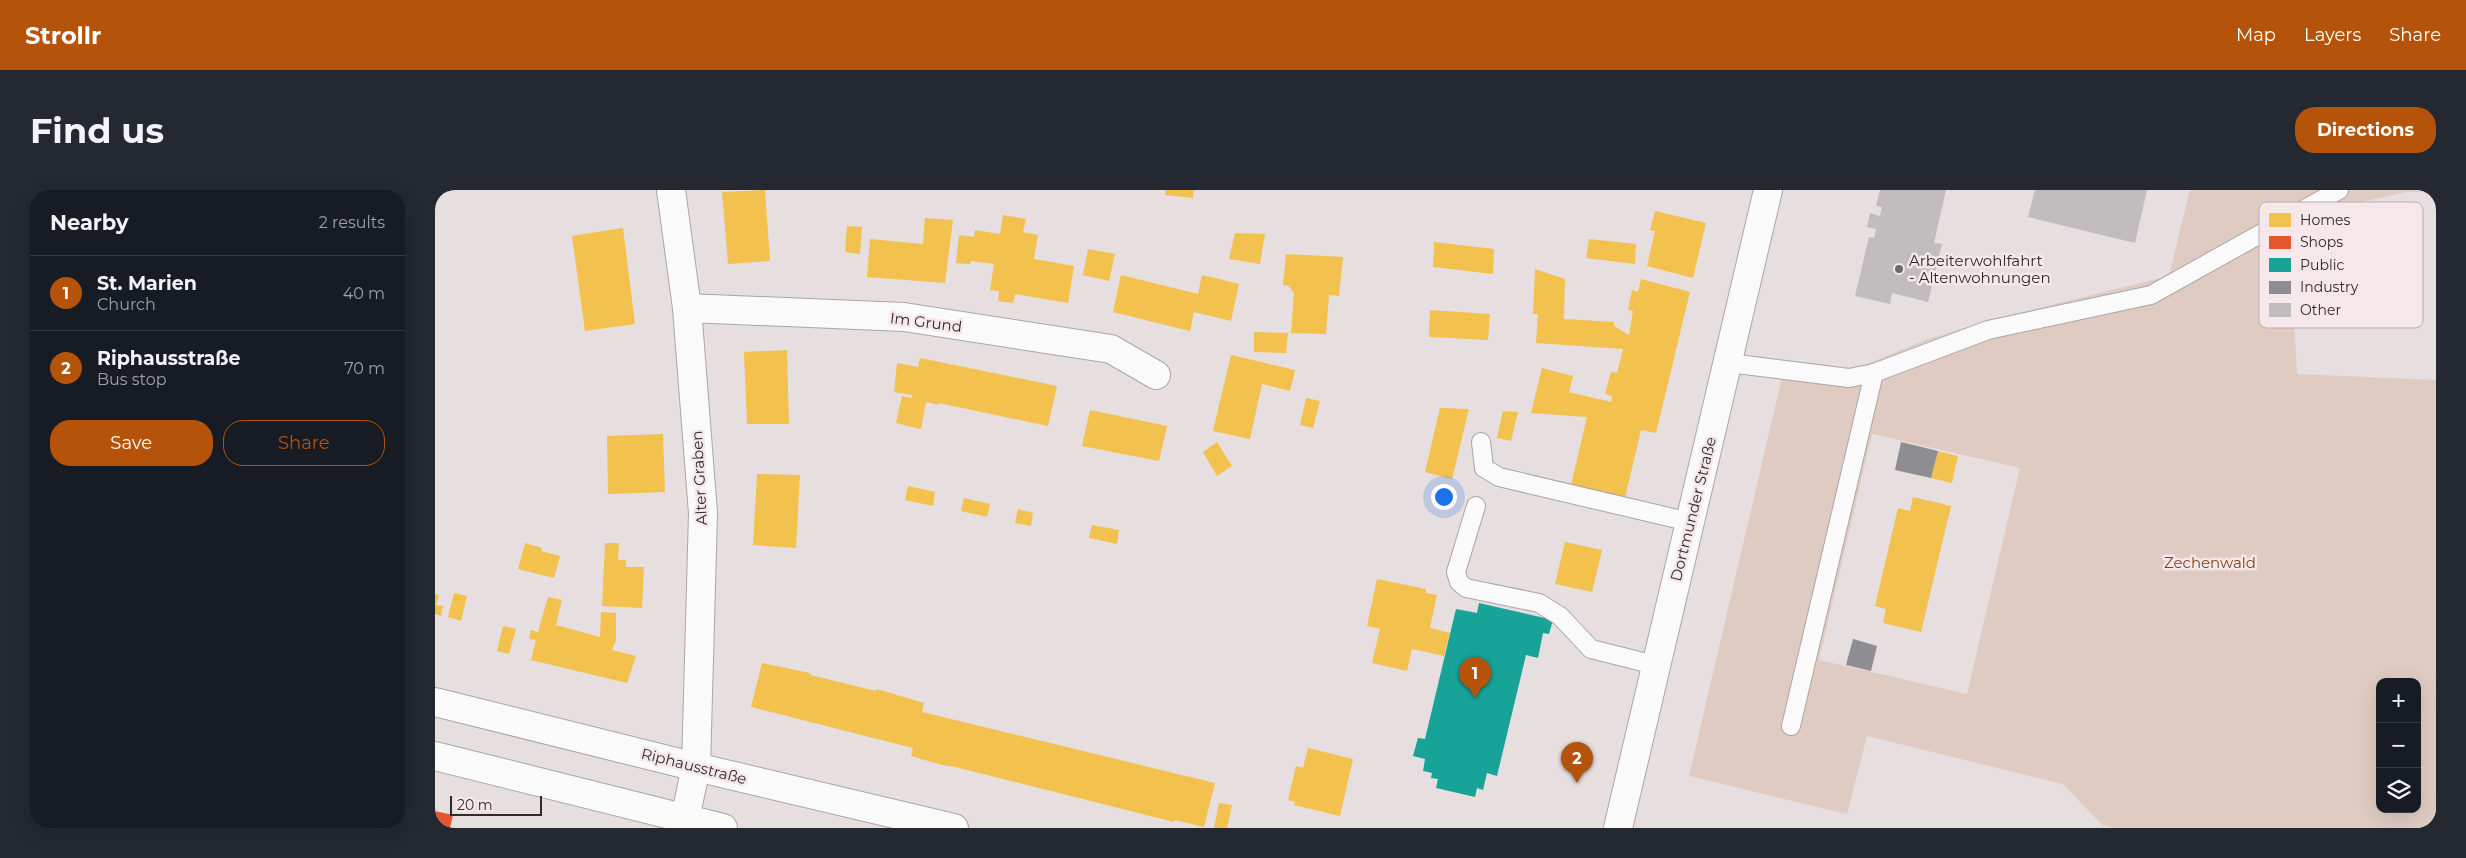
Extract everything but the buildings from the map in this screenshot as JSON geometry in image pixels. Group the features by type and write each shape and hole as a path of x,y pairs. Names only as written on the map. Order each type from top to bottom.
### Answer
{"street":[{"name":"Alter Graben","path":"671,190 687,308 703,513 696,768 685,823"},
{"name":"Dortmunder Straße","path":"1618,828 1655,666 1729,363 1768,190"},
{"name":"Im Grund","path":"687,308 904,317 1111,349 1156,375"},
{"name":"Riphausstraße","path":"435,702 696,768 954,828"},
{"path":"435,756 685,823 723,828"}],"lane":[{"path":"2317,202 2339,190"},
{"path":"1729,363 1849,378 1874,373 1988,330 2151,294 2259,234"},
{"path":"1791,726 1874,373"},
{"path":"1481,442 1484,468 1499,476 1690,522"},
{"path":"1476,506 1456,572 1459,582 1466,588 1477,592 1539,603 1560,616 1591,649 1655,666"}],"green space":[{"name":"Zechenwald","path":"2190,190 2436,190 2436,192 2407,192 2363,202 2259,202 2259,328 2295,328 2297,374 2436,380 2436,828 2116,828 2102,825 2063,784 1867,736 1847,814 1689,776 1786,360 1840,369 1858,368 1925,340 1995,319 2169,276","holes":["1872,434 2020,468 1967,694 1819,660"]}],"place":[{"name":"Arbeiterwohlfahrt - Altenwohnungen","path":"1899,269"},
{"name":"St. Marien","path":"1475,698"},
{"name":"Riphausstraße","path":"1577,783"}]}
